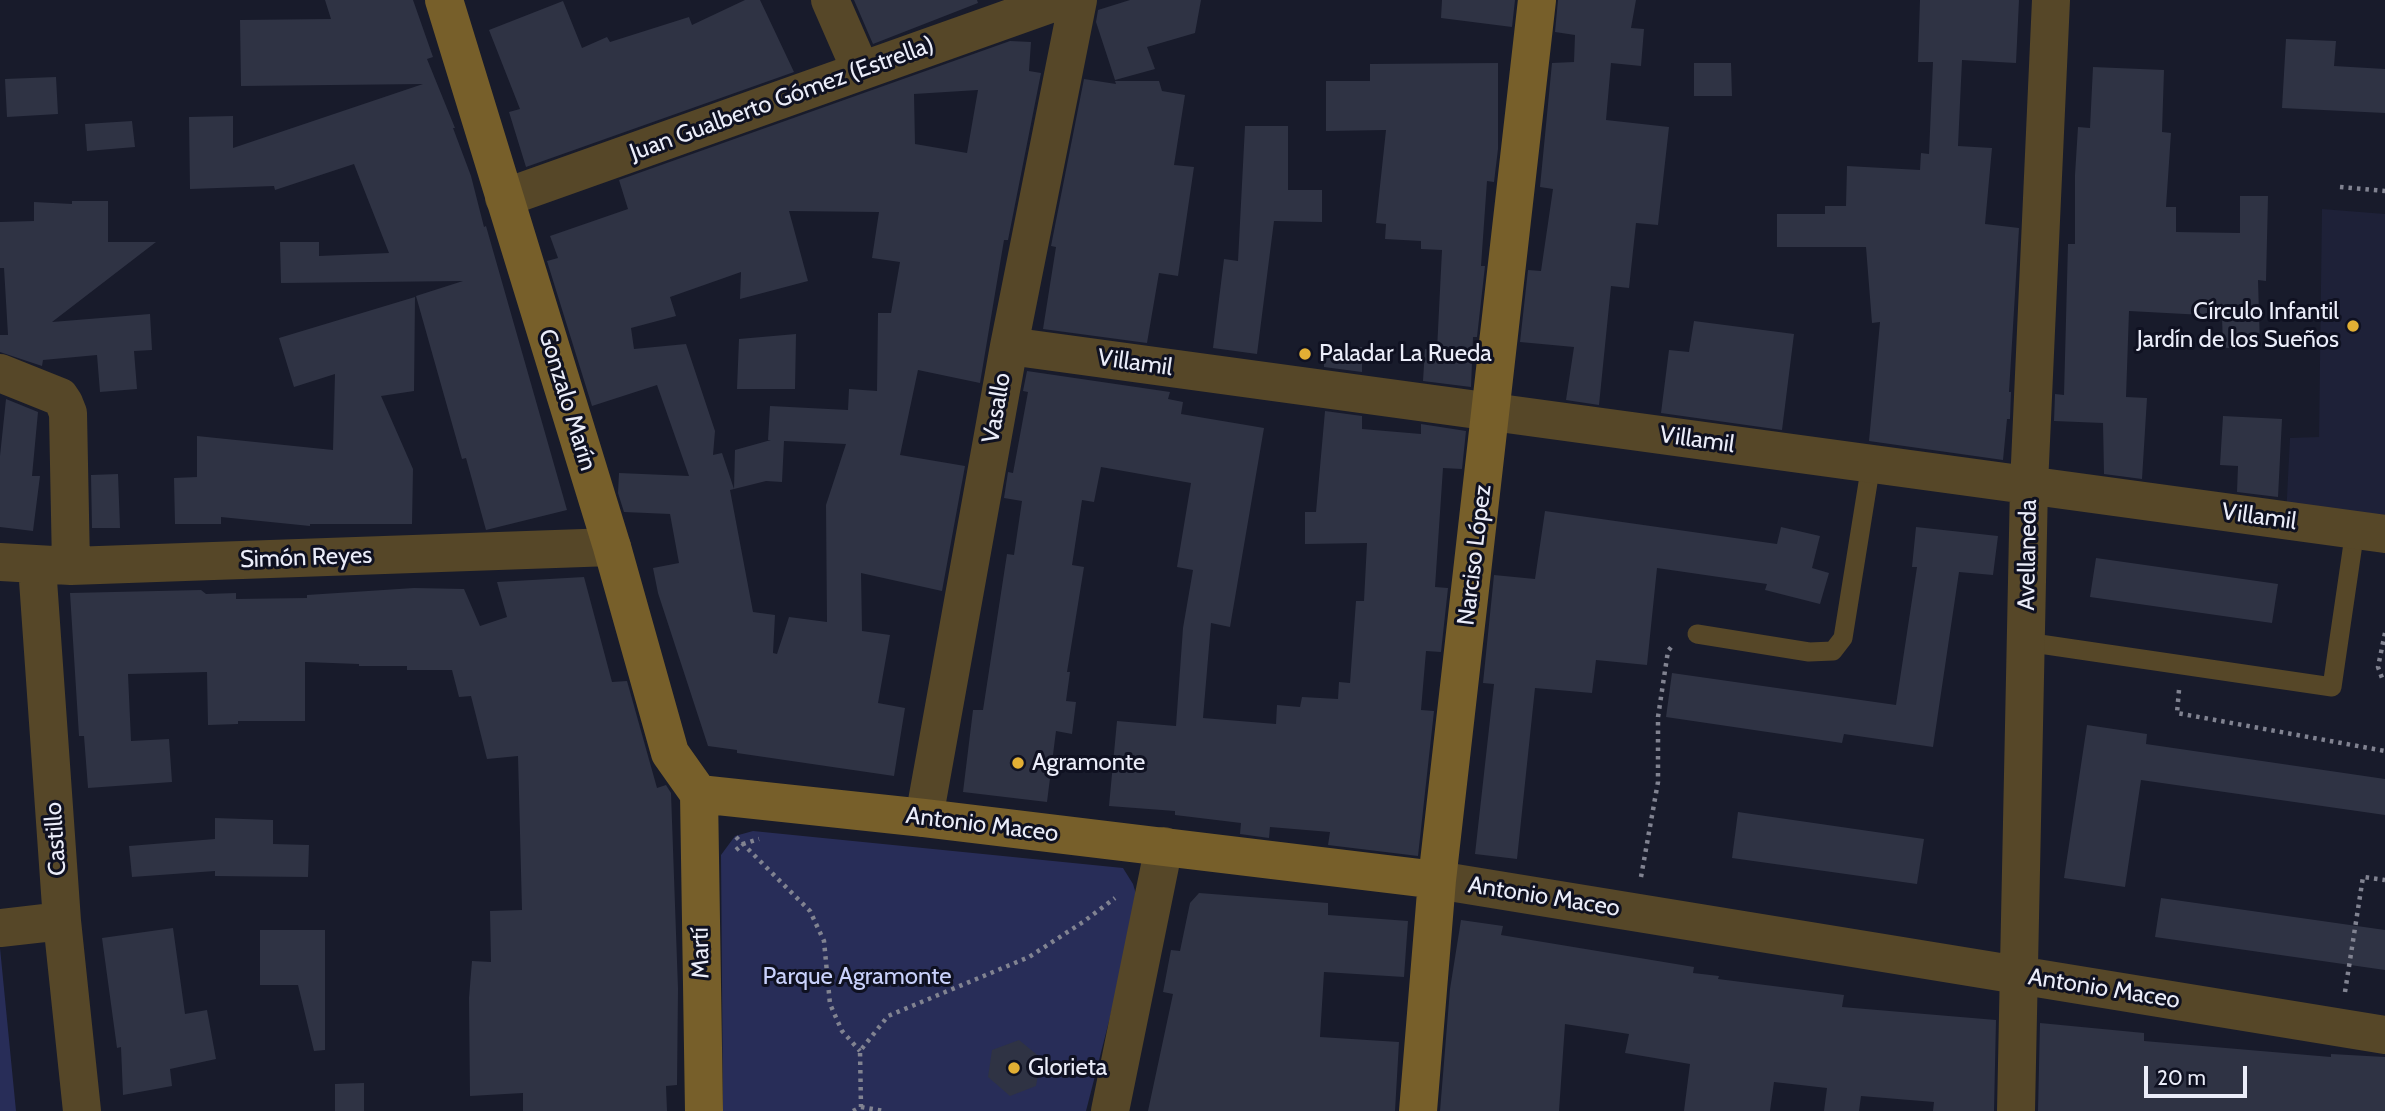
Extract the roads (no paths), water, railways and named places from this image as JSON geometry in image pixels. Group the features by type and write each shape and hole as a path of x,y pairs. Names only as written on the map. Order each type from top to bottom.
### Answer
{"street":[{"name":"Gonzalo Marín","path":"444,0 612,547 670,753 699,794"},
{"path":"830,0 861,71"},
{"name":"Juan Gualberto Gómez (Estrella)","path":"504,198 1061,0"},
{"name":"Vasallo","path":"925,818 1009,346 1078,0"},
{"name":"Narciso López","path":"1418,1111 1437,880 1537,0"},
{"name":"Avellaneda","path":"2016,1111 2029,485 2051,0"},
{"name":"Villamil","path":"1009,346 2370,532"},
{"name":"Castillo","path":"0,373 60,397 68,413 36,565 62,921 82,1111"},
{"name":"Simón Reyes","path":"36,565 612,547"},
{"name":"Antonio Maceo","path":"699,794 925,818 1437,880 2385,1035"},
{"name":"Martí","path":"699,794 704,1111"},
{"path":"1110,1111 1164,846"},
{"path":"0,928 62,921"}],"lane":[{"path":"1697,634 1809,652 1833,651 1843,638 1871,464"},
{"path":"2026,642 2332,687 2370,532"}],"place":[{"name":"Círculo Infantil Jardín de los Sueños","path":"2353,326"},
{"name":"Paladar La Rueda","path":"1305,354"},
{"name":"Agramonte","path":"1018,763"},
{"name":"Glorieta","path":"1014,1068"}],"park label":[{"name":"Parque Agramonte","path":"857,977"}]}
